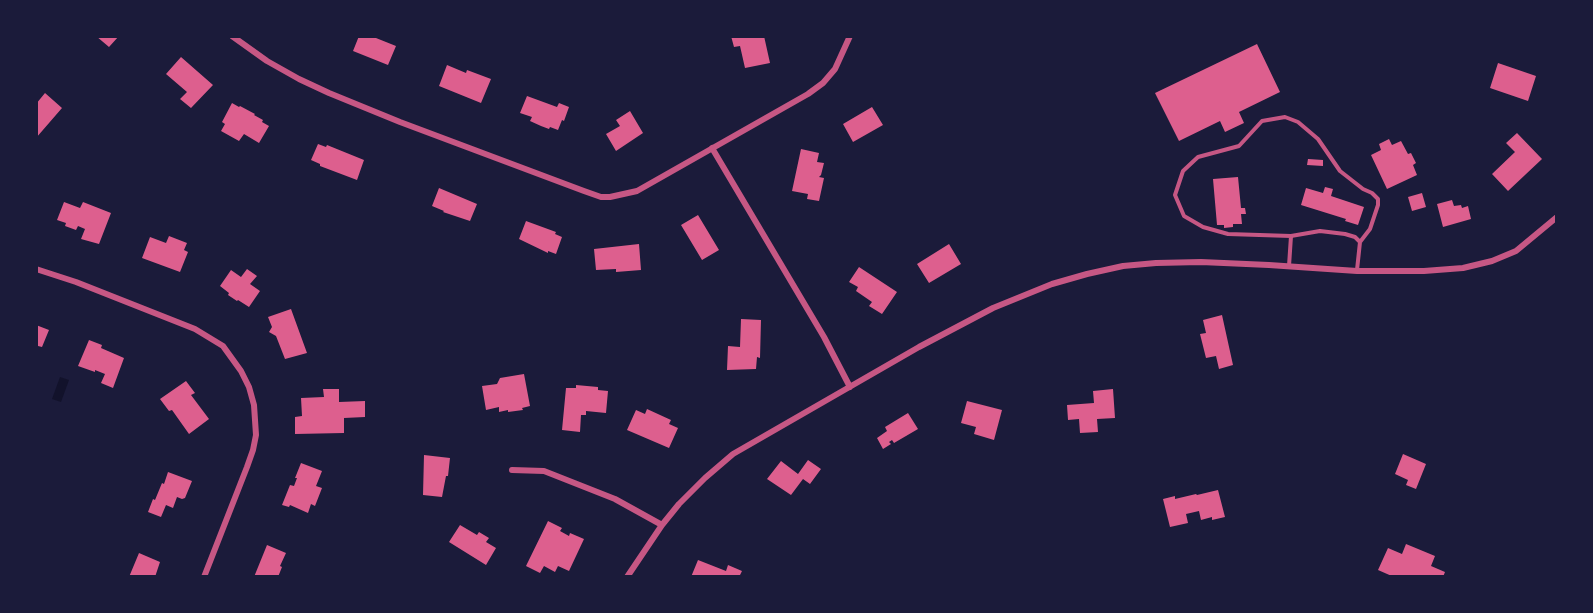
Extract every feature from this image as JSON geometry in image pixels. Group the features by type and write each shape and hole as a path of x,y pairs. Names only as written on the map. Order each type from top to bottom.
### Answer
{"street":[{"path":"232,36 267,61 329,93 601,197 619,196 637,191 808,94 823,83 835,69 850,36"},
{"path":"712,148 824,337 850,387"},
{"path":"627,577 640,554 662,525 705,478 733,454 918,347 993,308 1052,284 1087,273 1156,262 1201,262 1357,271 1424,271 1464,268 1492,261 1516,251 1557,217"},
{"path":"36,269 195,328 223,346 241,371 254,405 256,435 247,467 204,577"},
{"path":"512,470 544,471 615,499 662,525"}],"lane":[{"path":"1357,271 1359,242 1370,229 1378,199 1340,171 1318,139 1298,122 1285,117 1262,121 1239,146 1198,157 1183,171 1175,195 1184,216 1203,226 1228,234 1291,236 1320,231 1345,234 1355,237 1359,242"},
{"path":"1289,266 1291,236"}],"shaded area":[{"path":"60,377 69,380 61,402 52,399"}],"building":[{"path":"96,36 119,36 109,47"},
{"path":"359,36 371,36 396,46 388,65 353,51"},
{"path":"731,36 764,36 770,63 745,68 740,46 734,47"},
{"path":"1257,44 1280,92 1239,112 1244,123 1225,132 1220,121 1179,141 1155,93"},
{"path":"181,57 213,85 191,108 180,99 187,92 166,74"},
{"path":"1498,63 1536,76 1528,101 1490,88"},
{"path":"447,65 466,73 467,70 491,79 481,103 439,86"},
{"path":"45,93 62,108 36,138 36,104"},
{"path":"527,96 557,107 559,103 569,107 558,130 541,126 530,121 532,117 520,113"},
{"path":"232,103 255,114 269,126 259,143 244,134 239,141 221,131 225,124 222,122"},
{"path":"872,107 883,125 853,142 843,124"},
{"path":"630,111 643,133 616,151 606,134 620,126 616,120"},
{"path":"1517,133 1542,159 1508,191 1492,174 1515,152 1506,143"},
{"path":"1389,139 1392,145 1401,141 1408,154 1411,153 1416,163 1413,165 1417,175 1387,189 1371,155 1381,150 1379,144"},
{"path":"318,144 326,147 327,145 364,160 357,180 320,166 311,160"},
{"path":"801,149 819,153 817,162 824,163 819,177 824,178 819,201 807,199 808,194 792,191"},
{"path":"1308,159 1323,160 1323,166 1307,165"},
{"path":"1238,177 1241,208 1245,208 1246,214 1241,214 1242,224 1233,224 1233,227 1224,228 1224,225 1217,225 1213,179"},
{"path":"1325,187 1333,189 1331,196 1364,207 1358,225 1301,205 1306,188 1323,193"},
{"path":"439,188 477,204 470,221 432,206"},
{"path":"1422,193 1426,207 1412,211 1408,197"},
{"path":"1452,200 1454,206 1461,205 1462,208 1468,206 1471,219 1443,227 1437,204"},
{"path":"64,202 80,208 83,202 111,213 99,244 81,239 85,229 78,226 76,230 57,220"},
{"path":"698,215 719,250 702,260 681,225"},
{"path":"526,221 556,232 555,234 562,237 556,254 548,251 548,253 519,239"},
{"path":"169,236 187,243 184,250 188,252 180,272 142,258 150,237 166,243"},
{"path":"639,244 641,270 616,272 616,269 596,270 594,249"},
{"path":"949,244 961,264 929,283 917,264"},
{"path":"859,267 897,292 882,314 869,306 872,302 856,291 858,287 849,282"},
{"path":"247,269 257,276 250,284 260,291 249,307 228,295 229,293 220,286 231,270 241,277"},
{"path":"291,309 307,353 285,359 276,336 269,332 272,327 268,317"},
{"path":"1222,315 1233,365 1219,369 1216,356 1206,358 1200,334 1206,333 1203,320"},
{"path":"741,319 761,320 760,358 757,357 756,369 727,370 728,346 740,347"},
{"path":"36,325 49,330 42,347 38,346 36,350"},
{"path":"89,340 124,358 113,388 101,383 105,374 78,366"},
{"path":"524,374 530,406 522,408 523,410 508,412 508,410 499,412 499,407 486,410 482,386 497,384 500,378"},
{"path":"186,381 195,393 191,395 209,419 189,434 172,410 169,411 160,399"},
{"path":"576,385 598,387 598,390 608,391 606,413 586,411 586,415 581,415 580,432 562,430 566,388 576,388"},
{"path":"323,389 339,389 339,402 365,401 365,417 344,418 344,433 295,434 295,417 302,416 301,398 324,397"},
{"path":"1113,389 1115,418 1097,419 1098,432 1080,433 1079,419 1068,420 1067,405 1094,403 1093,391"},
{"path":"967,401 1002,410 994,440 974,434 976,427 961,423"},
{"path":"647,409 671,420 669,424 678,428 669,448 627,430 636,410 645,414"},
{"path":"908,413 918,429 894,443 892,440 889,442 891,444 883,449 877,438 887,431 885,427"},
{"path":"1403,454 1426,464 1416,489 1406,485 1408,480 1395,474"},
{"path":"424,455 450,458 442,497 423,495"},
{"path":"808,460 821,469 810,484 803,479 791,495 767,479 781,461 798,474"},
{"path":"301,463 322,471 316,486 322,488 315,506 311,504 308,513 290,505 289,507 282,505 290,485 294,486"},
{"path":"168,472 192,481 185,498 177,497 173,508 166,505 161,517 148,512"},
{"path":"1218,490 1225,517 1201,520 1199,511 1186,514 1188,523 1170,527 1163,499 1175,496 1175,499"},
{"path":"548,521 562,528 560,531 569,536 570,533 584,539 569,571 558,566 555,572 544,566 540,573 526,566"},
{"path":"460,525 477,535 479,532 489,538 486,542 496,548 486,565 449,542"},
{"path":"1406,544 1435,556 1431,566 1445,572 1443,577 1394,577 1378,570 1388,548 1402,554"},
{"path":"267,545 286,553 278,577 254,577"},
{"path":"139,553 160,562 155,577 129,577"},
{"path":"698,560 726,571 728,565 742,571 739,577 691,577"}]}
